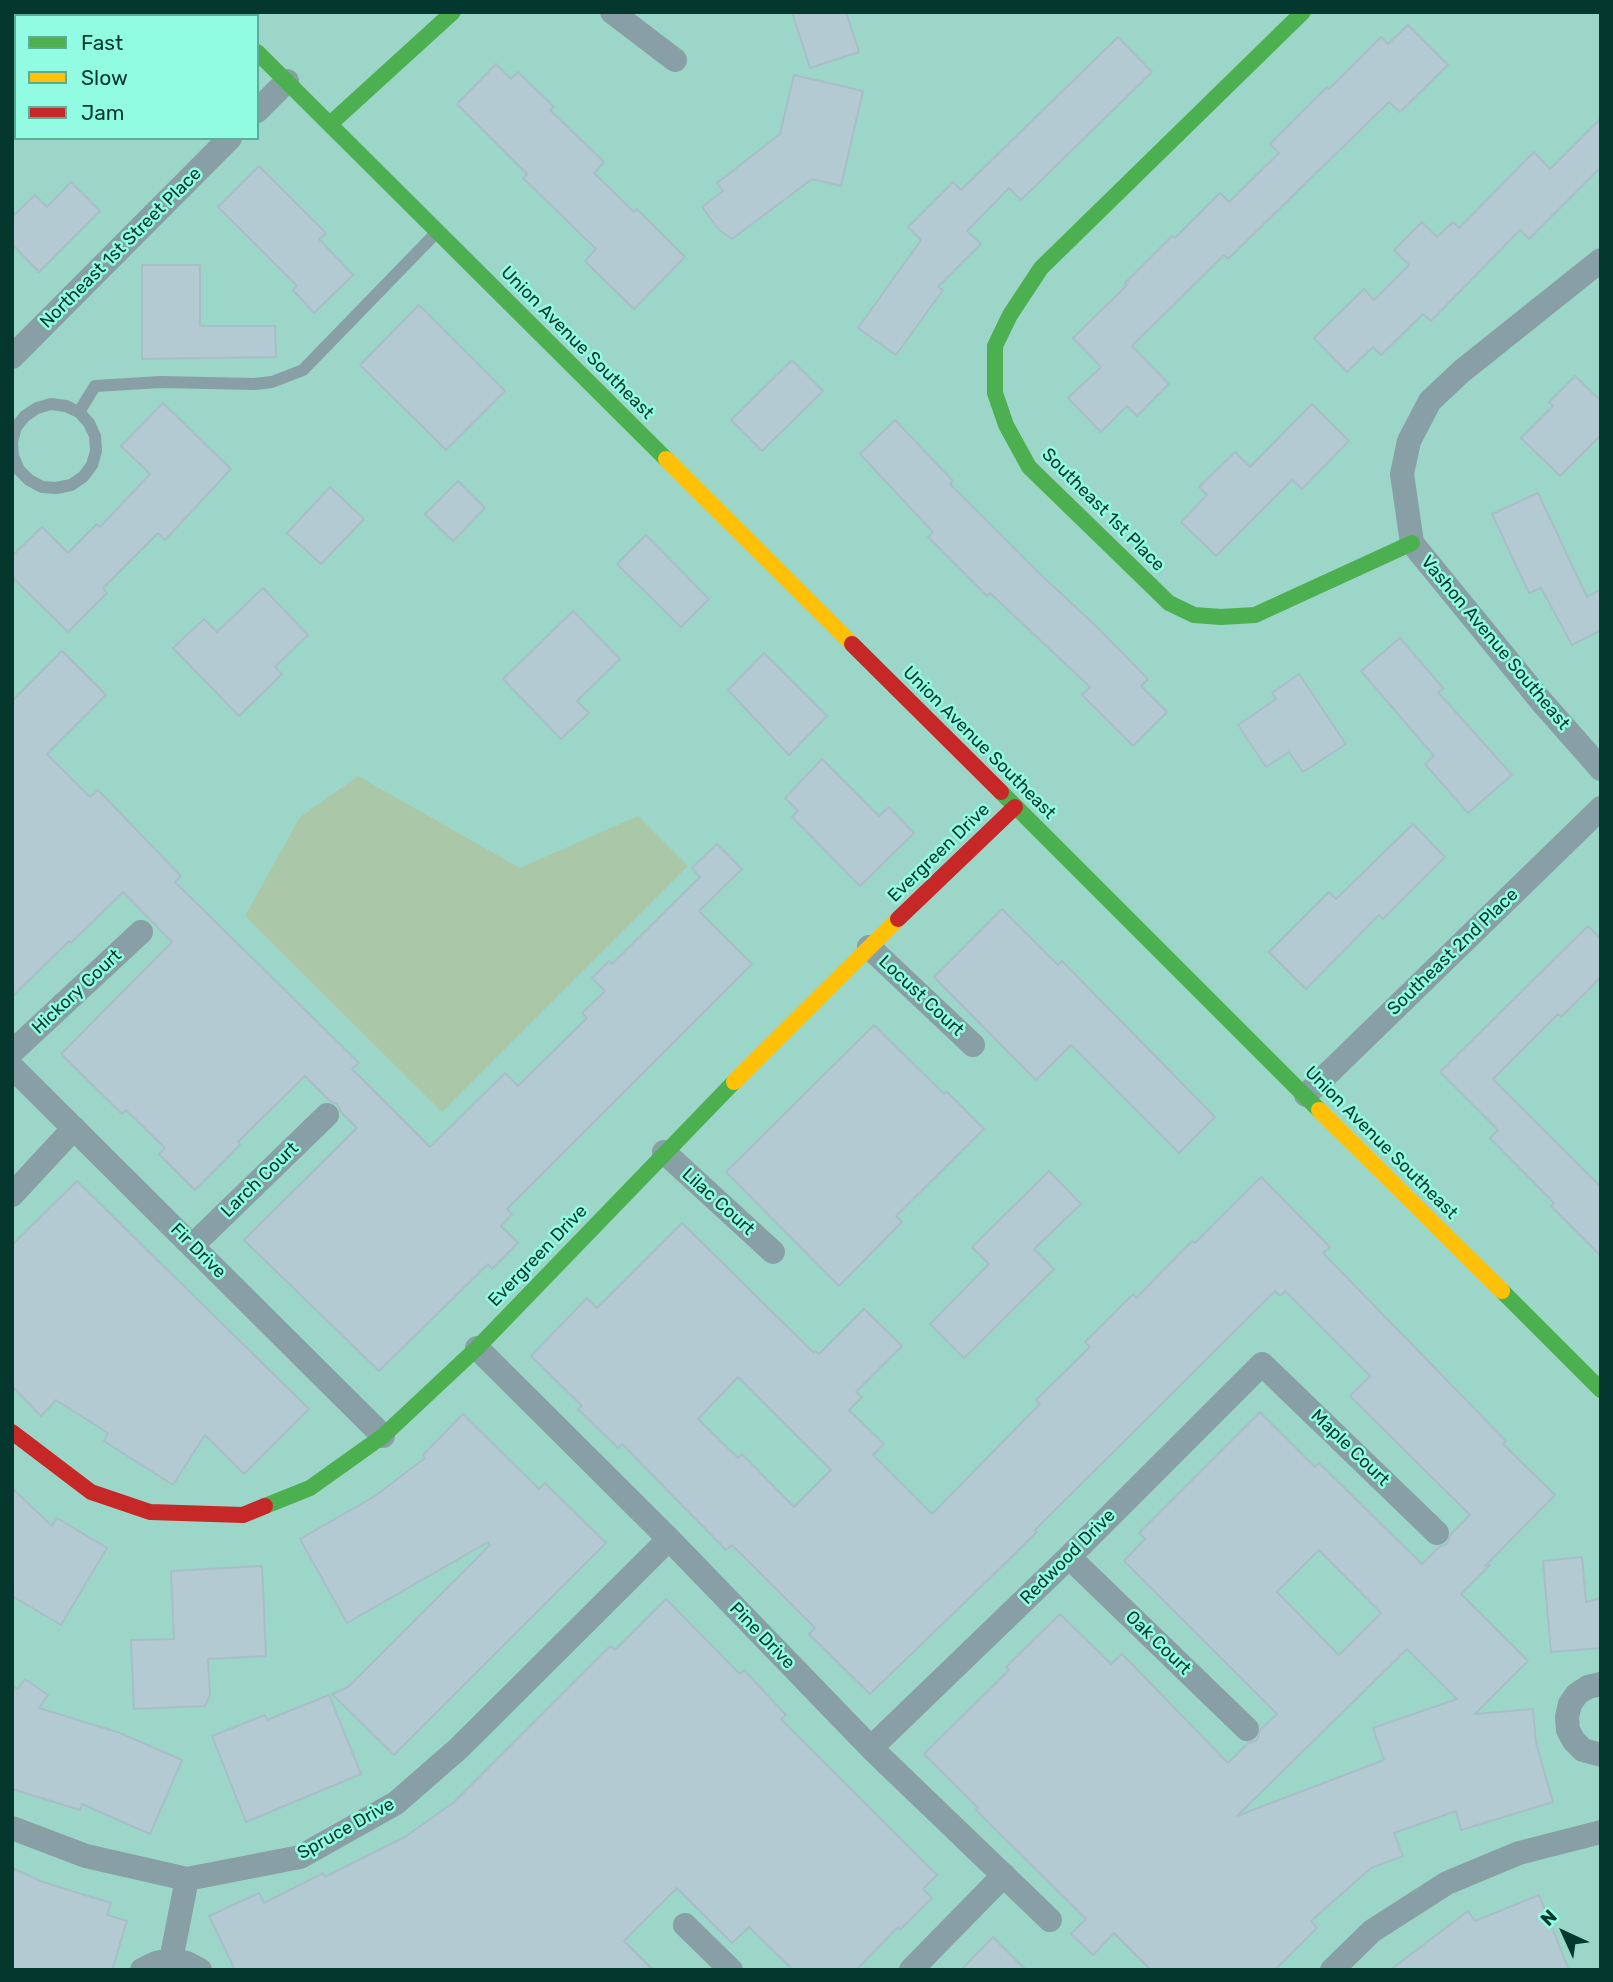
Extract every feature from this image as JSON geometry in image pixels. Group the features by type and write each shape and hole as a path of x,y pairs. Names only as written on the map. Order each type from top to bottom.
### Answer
{"street":[{"path":"330,124 453,12"},
{"path":"612,12 675,60"},
{"name":"Southeast 1st Place","path":"1303,12 1041,268 1010,315 995,346 995,393 1006,425 1029,467 1170,603 1194,615 1255,615 1412,543"},
{"name":"Union Avenue Southeast","path":"259,54 1601,1390"},
{"path":"259,109 286,81"},
{"name":"Northeast 1st Street Place","path":"12,357 228,140"},
{"name":"Vashon Avenue Southeast","path":"1601,260 1462,371 1430,401 1409,441 1402,474 1412,543 1541,701 1601,769"},
{"name":"Evergreen Drive","path":"12,1432 91,1492 150,1512 243,1515 310,1488 383,1436 477,1348 664,1152 869,947 1015,807"},
{"name":"Southeast 2nd Place","path":"1306,1095 1601,808"},
{"name":"Hickory Court","path":"12,1052 141,932"},
{"name":"Locust Court","path":"869,947 973,1045"},
{"name":"Fir Drive","path":"12,1067 383,1436"},
{"name":"Larch Court","path":"192,1246 327,1115"},
{"path":"12,1195 74,1128"},
{"name":"Lilac Court","path":"664,1152 773,1252"},
{"name":"Pine Drive","path":"477,1348 669,1539 871,1748 1050,1920"},
{"name":"Maple Court","path":"1262,1364 1437,1533"},
{"name":"Redwood Drive","path":"871,1748 1069,1557 1262,1364"},
{"name":"Spruce Drive","path":"12,1828 86,1856 187,1878 300,1857 396,1803 459,1748 669,1539"},
{"name":"Oak Court","path":"1069,1557 1247,1728"},
{"path":"1601,1684 1588,1687 1577,1694 1570,1704 1567,1717 1568,1730 1574,1741 1583,1749 1601,1755"},
{"path":"1332,1970 1372,1931 1447,1883 1519,1853 1600,1826"},
{"path":"911,1970 1004,1875"},
{"path":"172,1960 187,1878"},
{"path":"685,1924 731,1970"},
{"path":"142,1970 156,1963 172,1960 187,1963 200,1970"}],"lane":[{"path":"79,412 95,386 161,382 254,384 272,382 303,370 438,231"},
{"path":"51,404 66,406 79,412 89,423 95,436 96,451 92,465 83,477 71,485 42,487 19,470 13,456 12,442 16,427 25,416 37,408 51,404"}],"green space":[{"path":"358,776 520,868 638,816 688,866 442,1112 245,916 300,817"}],"building":[{"path":"792,12 846,12 859,52 810,68"},
{"path":"1408,25 1448,65 1400,112 1389,102 1228,259 1224,255 1132,346 1169,384 1137,416 1127,406 1101,432 1068,398 1101,367 1073,338 1172,236 1175,238 1220,193 1229,202 1279,153 1270,144 1327,87 1329,89 1381,37 1388,44"},
{"path":"1118,37 1152,72 1021,200 1009,188 967,231 981,244 938,287 943,290 896,355 858,328 921,240 908,227 953,182 961,190"},
{"path":"496,64 511,79 518,72 554,107 550,110 604,162 594,173 634,212 637,209 685,257 634,309 585,261 596,249 523,178 527,174 457,104"},
{"path":"794,75 863,91 841,186 812,179 732,239 719,230 702,207 723,191 717,183 780,134"},
{"path":"1601,118 1601,167 1529,239 1520,230 1431,321 1423,314 1381,355 1373,347 1347,372 1314,338 1364,289 1374,300 1409,265 1394,250 1422,222 1437,237 1453,222 1459,228 1534,152 1550,169"},
{"path":"259,166 326,233 319,239 353,275 314,313 293,290 297,286 218,207"},
{"path":"71,182 100,211 39,272 12,244 12,217 35,195 47,207"},
{"path":"142,265 200,265 200,326 275,326 276,357 142,359"},
{"path":"419,305 505,391 446,450 360,365"},
{"path":"792,360 823,391 762,451 731,420"},
{"path":"1575,376 1601,401 1601,435 1560,476 1521,438 1553,406 1549,402"},
{"path":"163,403 231,469 165,540 158,533 103,588 107,593 68,632 12,577 12,556 42,527 68,553 97,524 100,527 150,474 121,446"},
{"path":"1312,404 1349,441 1302,489 1292,480 1216,556 1181,522 1207,495 1199,487 1235,452 1250,467"},
{"path":"895,420 953,481 950,484 1148,679 1141,686 1167,712 1133,746 1082,695 1090,687 990,593 987,596 928,537 933,532 860,454"},
{"path":"458,481 485,508 453,541 425,514"},
{"path":"330,487 364,519 321,564 287,533"},
{"path":"1538,493 1587,597 1601,589 1601,630 1572,645 1541,588 1529,593 1492,514"},
{"path":"646,535 709,599 681,627 617,564"},
{"path":"263,588 308,635 275,667 282,674 239,716 173,648 204,619 217,632"},
{"path":"573,611 620,659 577,701 589,713 561,739 503,679"},
{"path":"1400,638 1443,688 1438,692 1512,775 1468,813 1425,764 1434,756 1361,671"},
{"path":"62,651 106,695 47,754 90,797 98,790 181,876 175,882 359,1063 352,1069 430,1147 505,1073 518,1086 587,1018 582,1013 605,991 592,978 609,961 612,964 700,877 692,868 717,844 742,869 699,911 752,964 507,1209 512,1214 501,1226 518,1243 492,1269 488,1264 379,1371 244,1240 357,1128 337,1104 330,1101 305,1076 238,1142 240,1145 195,1190 159,1154 165,1148 126,1110 122,1114 61,1054 172,942 123,892 12,997 12,701"},
{"path":"764,653 827,716 789,755 728,690"},
{"path":"1299,674 1346,744 1303,772 1289,752 1266,767 1238,725 1276,699 1272,693"},
{"path":"822,759 879,816 889,807 914,833 860,886 792,817 798,811 785,798"},
{"path":"1413,824 1445,857 1383,919 1379,915 1306,989 1269,952 1329,892 1336,899"},
{"path":"1002,909 1058,965 1062,961 1215,1117 1179,1153 1071,1045 1036,1080 934,977"},
{"path":"1588,926 1601,939 1601,977 1561,1017 1558,1014 1493,1079 1601,1187 1601,1256 1551,1206 1554,1203 1490,1138 1498,1130 1440,1072"},
{"path":"874,1025 984,1129 896,1216 902,1222 839,1286 726,1172"},
{"path":"1049,1171 1081,1204 1034,1249 1054,1269 964,1358 930,1324 989,1264 972,1247"},
{"path":"1261,1177 1330,1247 1323,1253 1506,1441 1503,1444 1555,1495 1461,1594 1528,1661 1475,1714 1533,1709 1536,1743 1553,1802 1461,1830 1456,1811 1394,1833 1403,1856 1371,1868 1311,1921 1317,1928 1275,1970 1151,1970 1114,1933 1093,1955 1071,1934 1086,1919 976,1810 978,1808 924,1754 1009,1670 1006,1667 1060,1614 1111,1664 1122,1654 1228,1763 1248,1743 1257,1740 1261,1729 1277,1714 1124,1561 1145,1539 1139,1533 1260,1412 1315,1467 1319,1463 1422,1564 1439,1547 1447,1544 1451,1534 1470,1515 1350,1396 1370,1376 1285,1291 1280,1296 1275,1291 1035,1530 1037,1532 870,1694 809,1634 815,1628 732,1545 726,1550 622,1444 618,1448 578,1409 582,1406 531,1356 587,1298 597,1308 682,1223 814,1353 815,1351 819,1354 864,1309 902,1346 856,1392 862,1397 849,1410 884,1444 873,1455 932,1514 1040,1404 1036,1400 1090,1347 1085,1342 1133,1294 1136,1298 1192,1241 1195,1243","holes":["738,1377 831,1470 794,1507 742,1454 738,1458 698,1419","1319,1550 1381,1613 1339,1655 1277,1592","1407,1649 1457,1699 1373,1728 1384,1760 1237,1816"]},
{"path":"77,1181 309,1409 244,1474 205,1435 173,1485 104,1441 108,1433 56,1400 41,1416 12,1386 12,1245"},
{"path":"463,1414 539,1489 545,1483 606,1543 394,1755 332,1694 348,1687 490,1545 488,1542 347,1623 300,1539 375,1496 425,1458 423,1455"},
{"path":"12,1488 52,1526 57,1518 107,1548 61,1625 12,1596"},
{"path":"1582,1557 1586,1602 1601,1598 1601,1648 1551,1652 1543,1561"},
{"path":"262,1566 266,1656 208,1659 210,1695 205,1706 134,1709 131,1640 174,1639 171,1571"},
{"path":"666,1599 740,1674 744,1670 786,1715 781,1719 937,1875 923,1889 932,1898 900,1930 898,1927 856,1970 793,1970 749,1927 732,1943 677,1888 624,1941 653,1970 235,1970 209,1916 259,1893 264,1903 323,1873 325,1877 405,1837 454,1802 610,1646 615,1650"},
{"path":"25,1679 48,1695 39,1708 120,1733 182,1760 150,1834 82,1804 80,1810 12,1789 12,1686 18,1689"},
{"path":"329,1695 361,1774 246,1822 212,1736 265,1715 267,1720"},
{"path":"12,1868 43,1882 111,1903 107,1915 127,1921 112,1970 12,1970"},
{"path":"1539,1895 1569,1970 1390,1970 1468,1911 1475,1921"},
{"path":"993,1937 1026,1970 961,1970"}],"traffic: fast":[{"path":"330,124 453,12"},
{"path":"1303,12 1041,268 1010,315 995,346 995,393 1006,425 1029,467 1169,603 1194,615 1255,615 1412,543"},
{"path":"259,54 666,459"},
{"path":"1001,792 1319,1110"},
{"path":"265,1506 310,1488 383,1436 477,1348 734,1082"},
{"path":"1502,1291 1601,1390"}],"traffic: slow":[{"path":"666,459 852,644"},
{"path":"734,1082 898,919"},
{"path":"1319,1110 1502,1291"}],"traffic: jam":[{"path":"852,644 1001,792"},
{"path":"898,919 1015,807"},
{"path":"12,1432 91,1492 150,1512 243,1515 265,1506"}]}
